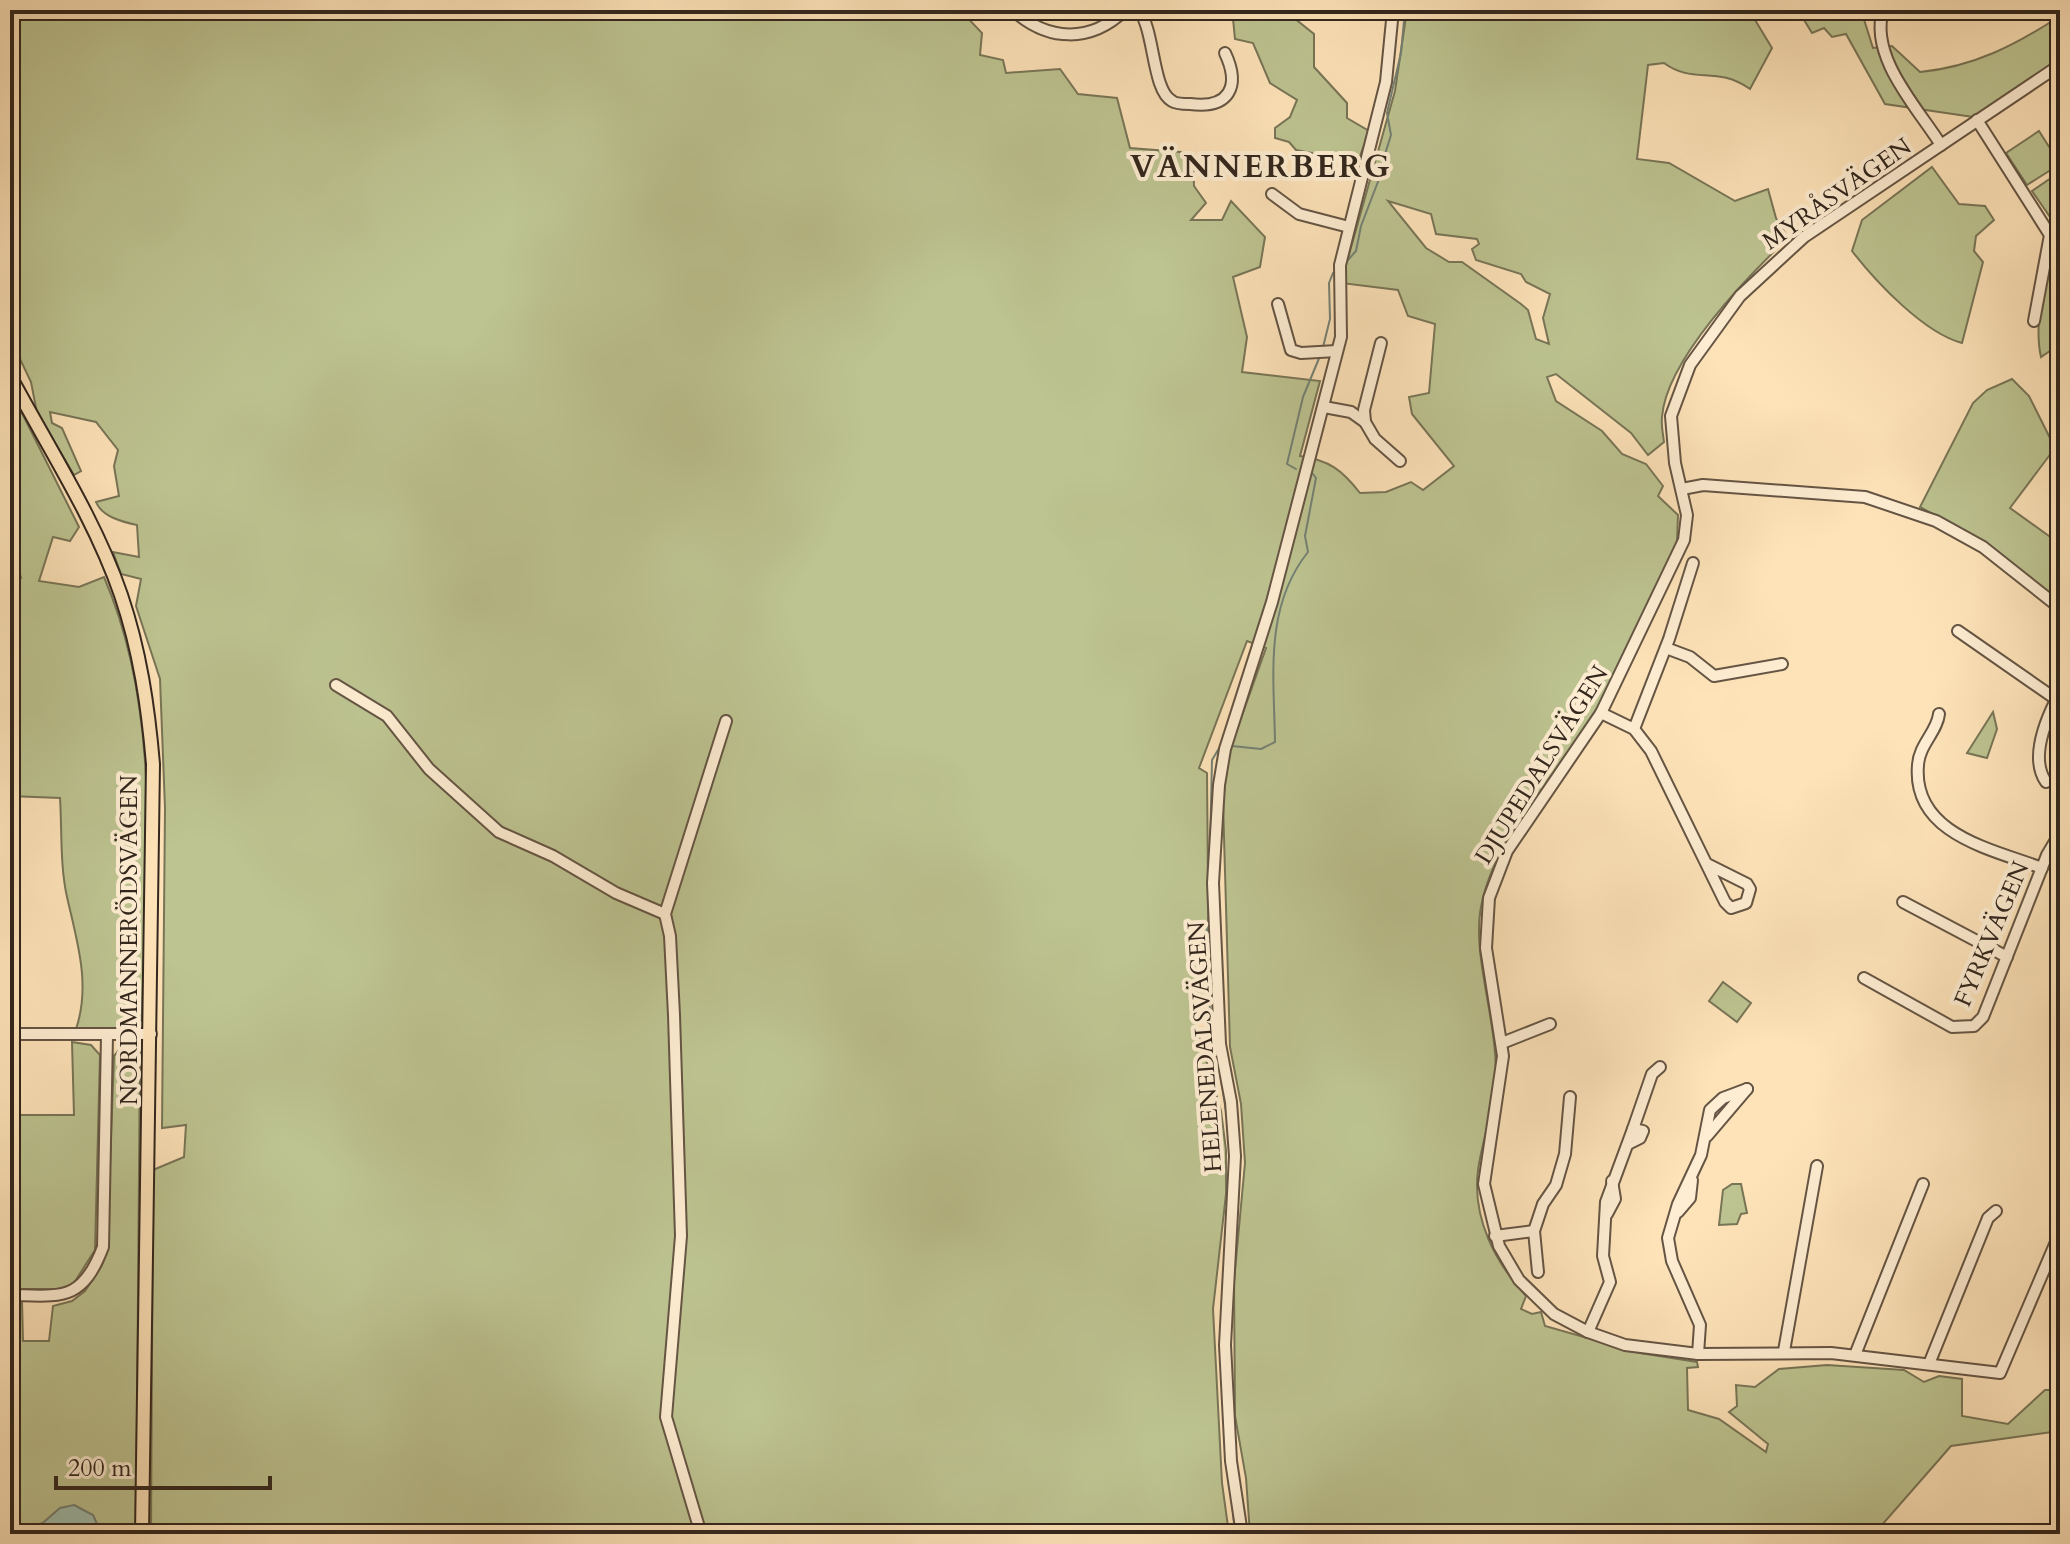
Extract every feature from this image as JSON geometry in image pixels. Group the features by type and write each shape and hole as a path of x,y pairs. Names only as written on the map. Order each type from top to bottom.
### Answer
{"main road":[{"name":"NORDMANNERÖDSVÄGEN","path":"10,376 16,401 106,558 121,594 142,673 153,764 142,1534"}],"street":[{"path":"1013,10 1039,29 1070,35 1091,33 1125,10"},
{"path":"1139,10 1147,22 1161,91 1173,102 1207,106 1219,103 1230,93 1234,70 1225,53"},
{"path":"1379,10 1392,11"},
{"path":"1883,10 1878,32 1884,54 1941,145"},
{"name":"HELENEDALSVÄGEN","path":"1242,1534 1231,1461 1225,1345 1235,1156 1231,1102 1220,1044 1213,883 1219,785 1226,746 1272,602 1341,337 1339,274 1386,82 1392,11"},
{"name":"MYRÅSVÄGEN","path":"1682,489 1671,416 1690,365 1714,330 1770,266 1804,237 2060,65"},
{"path":"1977,120 2050,235 2034,321"},
{"path":"1272,194 1299,214 1349,227"},
{"path":"1278,304 1291,350 1301,353 1337,351"},
{"path":"1365,422 1364,410 1381,343"},
{"path":"1324,407 1351,412 1365,422 1375,439 1400,461"},
{"path":"1682,489 1713,485 1865,497 1936,521 1983,547 2060,608"},
{"name":"DJUPEDALSVÄGEN","path":"1682,489 1687,515 1684,540 1601,713 1507,851 1494,879 1486,916 1486,948 1502,1043 1500,1094 1487,1152 1484,1184 1495,1236 1512,1270 1534,1297 1554,1314 1588,1332 1643,1349 1698,1354 1784,1351 1855,1355 2000,1373 2059,1235"},
{"path":"1634,729 1666,648 1693,563"},
{"path":"1958,631 2058,701 2043,723 2041,763 2046,782"},
{"path":"1666,648 1690,657 1714,676 1782,664"},
{"path":"336,685 387,716 429,769 499,832 553,856 616,893 665,914"},
{"path":"1601,713 1634,729 1651,751 1707,864 1731,908 1746,903 1750,897 1747,884 1707,864"},
{"path":"1939,714 1918,766 1920,793 1929,812 1955,834 2042,868"},
{"path":"701,1534 666,1417 681,1236 674,1015 670,936 665,914 726,721"},
{"name":"FYRKVÄGEN","path":"1864,978 1952,1027 1968,1029 1983,1017 2042,868 2060,833"},
{"path":"1903,902 2007,957"},
{"path":"1502,1043 1550,1024"},
{"path":"10,1034 151,1034"},
{"path":"10,1295 64,1296 75,1291 96,1266 103,1247 107,1035"},
{"path":"1588,1332 1599,1308 1612,1179 1628,1144 1643,1135 1639,1128 1633,1129 1652,1074 1660,1067"},
{"path":"1538,1272 1534,1231 1546,1189 1557,1176 1565,1154 1570,1097"},
{"path":"1698,1354 1693,1313 1668,1246 1676,1214 1718,1110"},
{"path":"1784,1351 1817,1166"},
{"path":"1855,1355 1923,1184"},
{"path":"1929,1364 1988,1218 1996,1211"},
{"path":"1495,1236 1534,1231"}],"green space":[{"path":"10,10 954,10 963,13 982,33 980,55 1003,60 1006,73 1060,69 1078,94 1117,98 1130,148 1193,153 1194,186 1206,203 1191,220 1222,220 1231,201 1265,237 1260,267 1233,277 1247,337 1242,372 1320,381 1300,456 1334,467 1360,493 1386,492 1411,482 1423,490 1454,466 1412,414 1409,397 1429,393 1435,324 1408,316 1398,290 1341,283 1395,91 1407,10 1749,10 1772,48 1750,89 1726,78 1685,73 1664,63 1648,65 1637,159 1669,163 1735,201 1768,189 1776,218 1788,238 1732,296 1693,345 1667,395 1662,420 1664,442 1648,455 1631,433 1556,374 1547,377 1556,401 1602,431 1622,454 1646,464 1663,486 1658,496 1678,515 1677,541 1619,670 1582,735 1514,829 1489,880 1481,907 1480,948 1496,1065 1494,1097 1478,1170 1482,1222 1496,1254 1526,1296 1521,1309 1532,1314 1541,1312 1545,1326 1640,1353 1697,1362 1698,1367 1687,1368 1688,1410 1719,1419 1766,1452 1768,1444 1729,1412 1737,1406 1736,1385 1755,1387 1779,1369 1827,1365 1904,1370 1924,1382 1939,1376 1962,1379 1962,1416 2008,1424 2045,1390 2060,1390 2060,1431 1951,1446 1874,1534 1250,1534 1246,1478 1235,1416 1234,1281 1245,1163 1241,1104 1230,1047 1223,801 1229,752 1266,648 1247,641 1199,768 1207,773 1209,998 1193,1015 1221,1111 1226,1150 1226,1194 1213,1309 1222,1483 1229,1534 151,1534 153,1170 184,1157 186,1125 162,1128 165,808 160,679 136,606 141,579 121,574 113,552 139,557 137,525 108,515 96,502 119,496 114,466 118,450 96,422 50,412 52,423 62,428 81,471 74,475 37,413 31,382 10,338","holes":["1388,201 1431,214 1436,234 1477,239 1479,244 1472,249 1476,260 1521,274 1526,282 1550,294 1543,318 1549,344 1536,339 1528,310 1462,262 1449,262 1426,248"]},
{"path":"1225,10 1284,10 1314,34 1314,67 1347,103 1347,118 1369,131 1358,162 1296,150 1289,142 1275,138 1275,128 1290,117 1297,100 1270,83 1253,43 1235,39 1233,19"},
{"path":"1798,10 1861,10 1873,48 1892,46 1920,72 1976,60 2027,36 2060,16 2060,58 1973,117 1885,104 1846,34 1832,37 1824,28 1812,33"},
{"path":"2039,131 2060,164 2027,185 2006,153"},
{"path":"1932,167 1959,204 1985,206 1994,220 1976,236 1974,251 1983,262 1962,343 1917,318 1887,291 1852,251 1862,220"},
{"path":"2060,172 2060,225 2057,227 2032,191"},
{"path":"2054,252 2060,252 2060,344 2041,357 2040,303"},
{"path":"2012,379 2029,396 2055,448 2010,508 2060,544 2060,603 1985,542 1920,507 1973,403 1987,390"},
{"path":"22,413 79,527 70,541 53,537 39,581 79,587 104,577 123,630 136,684 147,796 147,852 142,1020 132,1028 76,1029 82,980 63,873 60,798 10,796 10,583 21,578 10,538 10,414"},
{"path":"1993,712 1997,729 1987,758 1967,753"},
{"path":"1723,982 1751,1003 1737,1022 1709,1001"},
{"path":"72,1042 91,1045 100,1055 95,1250 74,1283 63,1289 10,1289 10,1115 74,1115"},
{"path":"124,1044 140,1052 136,1534 101,1534 93,1515 39,1524 30,1534 10,1534 10,1300 22,1300 23,1341 49,1341 53,1306 72,1301 85,1291 102,1265 107,1247 114,1056"},
{"path":"1732,1184 1741,1184 1747,1213 1741,1214 1737,1224 1719,1225 1723,1190"}],"shaded area":[{"path":"74,1505 93,1515 101,1534 30,1534 60,1508"}],"waterway":[{"path":"1381,167 1391,135 1387,113 1401,53 1405,10"},
{"path":"1347,261 1356,251 1361,226 1379,179"},
{"path":"1323,347 1330,319 1329,283 1333,273"},
{"path":"1296,469 1287,464 1303,397 1320,356"},
{"path":"1232,746 1261,749 1275,742 1273,667 1278,619 1294,573 1308,552 1305,536 1316,478 1313,474"},
{"path":"1210,851 1212,760 1221,745"},
{"path":"1209,909 1209,926 1200,944 1227,1118"},
{"path":"1220,1341 1227,1220"},
{"path":"1220,1348 1222,1385"},
{"path":"1231,1491 1235,1534"}],"district":[{"name":"VÄNNERBERG","path":"1261,167"}]}
